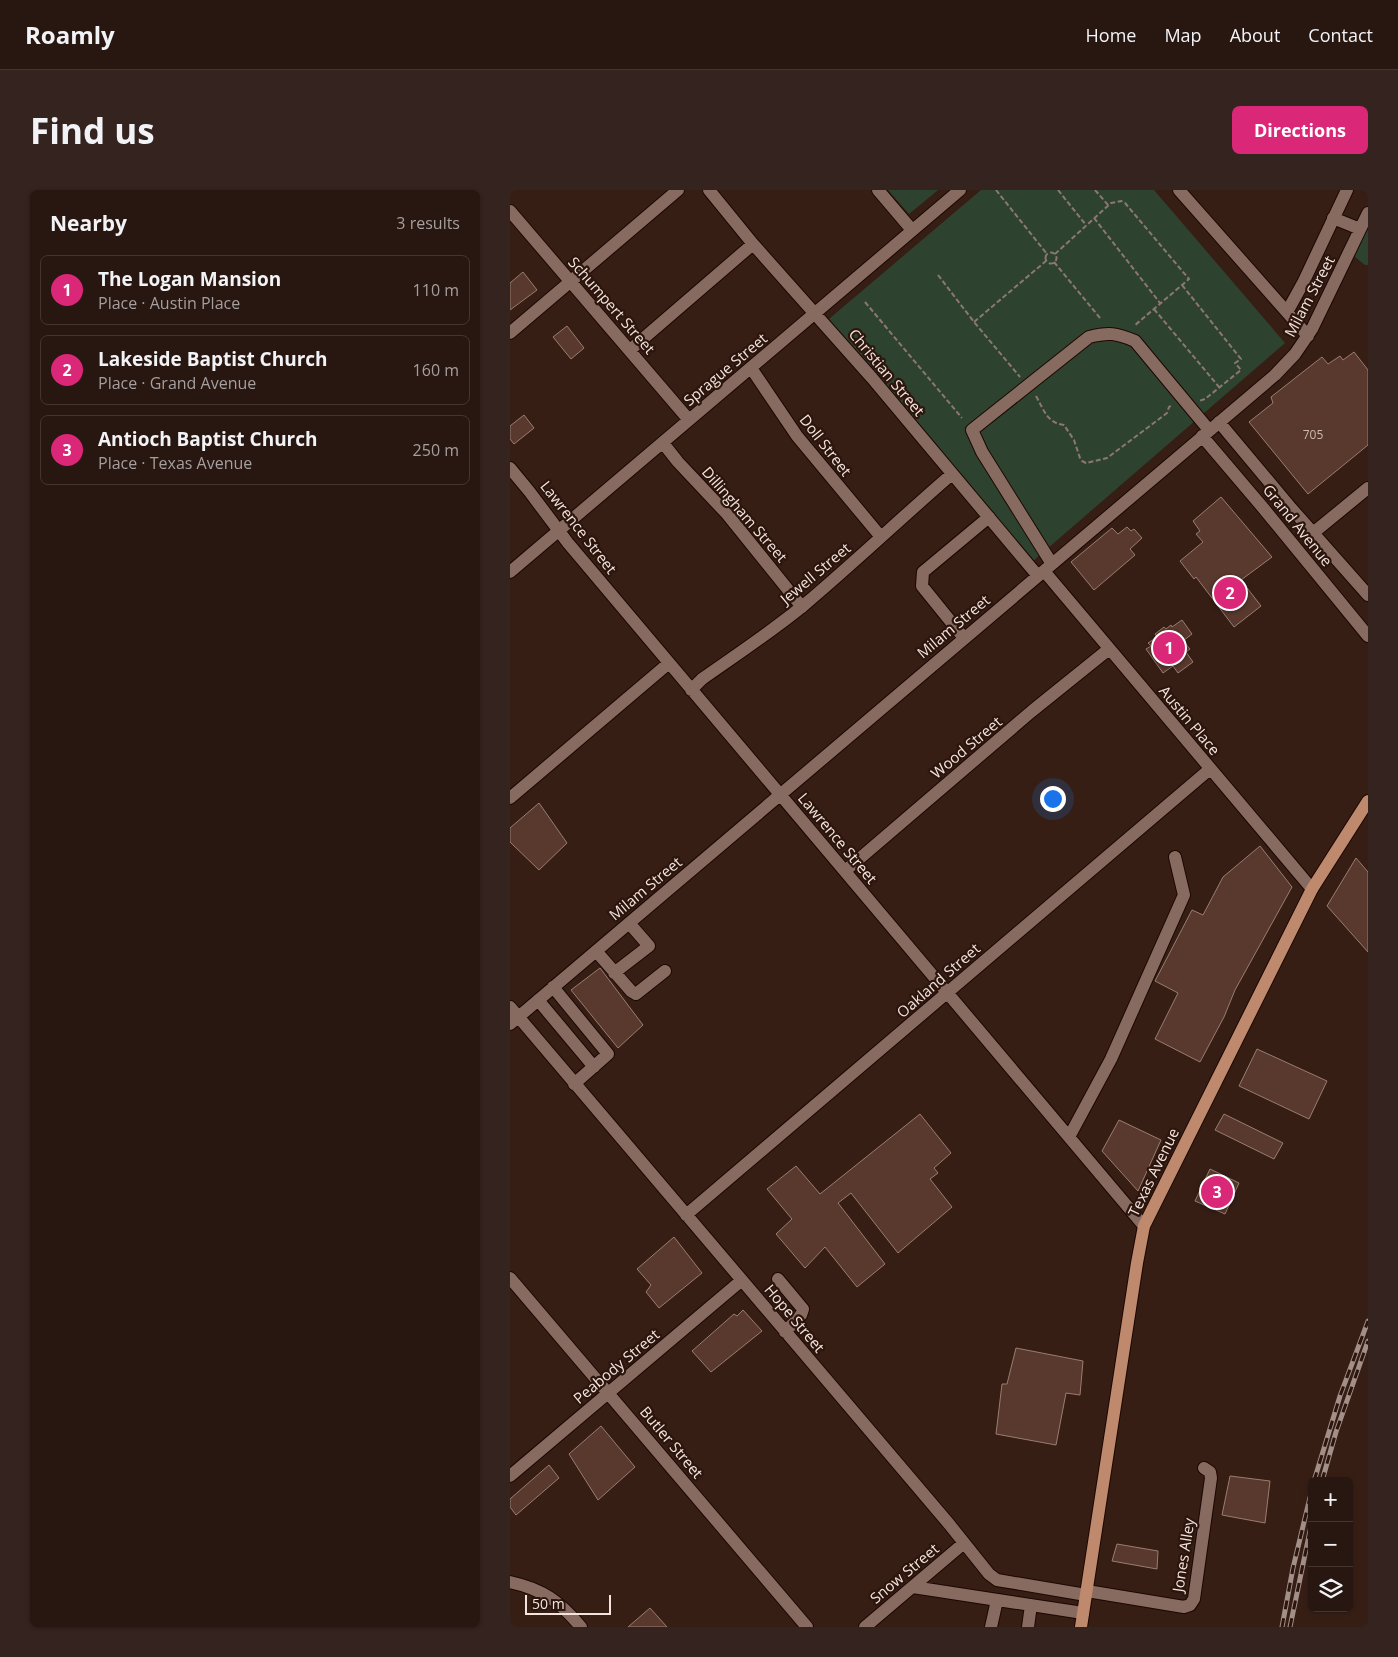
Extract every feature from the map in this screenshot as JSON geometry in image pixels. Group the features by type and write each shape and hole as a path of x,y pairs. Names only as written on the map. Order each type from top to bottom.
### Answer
{"main road":[{"name":"Texas Avenue","path":"1081,1627 1144,1226 1312,890 1368,801"}],"street":[{"path":"510,333 678,190"},
{"name":"Christian Street","path":"709,190 753,244 872,378 989,517 1045,570"},
{"path":"878,190 912,230"},
{"name":"Sprague Street","path":"510,572 960,190"},
{"path":"1179,190 1308,336"},
{"path":"1286,312 1303,283 1347,190"},
{"name":"Schumpert Street","path":"510,211 689,420"},
{"name":"Milam Street","path":"513,1016 538,1000 1285,365 1308,336 1368,213"},
{"path":"1333,218 1360,229"},
{"path":"630,350 753,244"},
{"path":"1045,570 972,430 1090,337 1106,333 1122,336 1134,341 1210,430"},
{"name":"Doll Street","path":"751,368 797,436 881,538"},
{"name":"Grand Avenue","path":"1210,430 1313,533 1368,595"},
{"name":"Grand Avenue","path":"1210,430 1264,509 1368,636"},
{"name":"Dillingham Street","path":"663,443 738,527 802,606"},
{"name":"Lawrence Street","path":"510,468 559,531 691,690 1144,1226"},
{"name":"Jewell Street","path":"691,690 702,679 802,606 952,474"},
{"path":"1313,533 1368,488"},
{"path":"964,638 922,586 923,572 989,517"},
{"name":"Austin Place","path":"1045,570 1312,890"},
{"name":"Wood Street","path":"845,871 1109,649"},
{"path":"510,798 669,663"},
{"name":"Oakland Street","path":"686,1215 1210,769"},
{"path":"1070,1137 1111,1060 1184,895 1175,857"},
{"path":"614,973 649,946 629,923"},
{"path":"596,951 630,991 636,994 666,971"},
{"path":"553,987 608,1054 574,1084"},
{"path":"538,1000 594,1066"},
{"name":"Hope Street","path":"513,1016 574,1084 742,1280 989,1574 997,1580 1087,1593"},
{"name":"Butler Street","path":"510,1278 807,1627"},
{"path":"778,1278 803,1309 801,1315 785,1332"},
{"name":"Peabody Street","path":"510,1476 742,1280"},
{"name":"Jones Alley","path":"1087,1593 1184,1607 1190,1605 1194,1599 1211,1478 1210,1472 1204,1468"},
{"name":"Snow Street","path":"865,1627 964,1543"},
{"path":"510,1582 537,1590 550,1597 569,1613 581,1627"},
{"path":"912,1587 1083,1613"},
{"path":"991,1627 997,1600"},
{"path":"1028,1627 1031,1605"}],"path":[{"path":"996,190 1047,254"},
{"path":"1058,190 1086,225"},
{"path":"1095,190 1109,206"},
{"path":"1054,262 1055,254 1094,218 1117,201 1125,203 1189,279 1134,326"},
{"path":"1094,218 1161,303"},
{"path":"1047,254 1050,252 1055,254"},
{"path":"974,322 1046,261 1045,257 1047,254"},
{"path":"1046,261 1054,262"},
{"path":"1054,262 1100,318"},
{"path":"938,275 1027,386 1051,421 1064,426 1074,440 1082,461 1107,458 1167,413 1168,407 1182,398"},
{"path":"1182,285 1241,359 1235,363 1241,370 1205,399 1198,401"},
{"path":"866,302 962,418"},
{"path":"1154,309 1219,388"}],"green space":[{"path":"888,190 938,190 909,214"},
{"path":"981,190 1154,190 1285,343 1033,561 829,319"},
{"path":"1368,214 1368,265 1365,265 1349,252"}],"building":[{"path":"523,272 537,290 510,310 510,283"},
{"path":"567,326 584,348 571,359 553,337"},
{"path":"1354,352 1368,370 1368,445 1308,494 1249,422 1273,403 1271,397 1322,357 1328,364 1340,356 1343,360"},
{"path":"524,415 534,428 514,444 510,439 510,426"},
{"path":"1221,497 1272,557 1241,580 1261,606 1234,627 1196,577 1194,579 1180,561 1203,542 1196,534 1200,531 1193,521"},
{"path":"1127,527 1131,531 1134,529 1142,538 1130,549 1135,555 1094,590 1071,562 1112,528 1118,534"},
{"path":"1182,620 1192,634 1183,641 1190,649 1186,652 1193,662 1178,673 1173,666 1163,673 1146,649 1151,646 1148,643 1157,637 1155,634 1164,627 1166,629 1171,625 1172,627"},
{"path":"539,803 567,843 539,870 510,842 510,828"},
{"path":"1260,846 1292,887 1235,990 1224,1017 1200,1062 1155,1039 1178,993 1155,981 1192,910 1203,915 1223,877"},
{"path":"1356,858 1368,872 1368,952 1327,906"},
{"path":"600,968 643,1025 618,1048 571,990"},
{"path":"1257,1049 1327,1081 1309,1119 1239,1086"},
{"path":"920,1114 951,1153 934,1168 938,1173 930,1179 952,1207 898,1253 851,1193 838,1203 885,1264 857,1287 825,1247 805,1268 776,1234 792,1219 767,1189 796,1166 820,1194"},
{"path":"1224,1114 1283,1143 1274,1159 1215,1130"},
{"path":"1119,1120 1161,1140 1138,1191 1102,1151"},
{"path":"1210,1169 1239,1183 1225,1214 1195,1201"},
{"path":"674,1237 702,1273 659,1308 646,1292 651,1285 637,1269"},
{"path":"743,1310 762,1331 711,1372 692,1351 734,1314 737,1316"},
{"path":"1016,1348 1083,1361 1080,1395 1066,1393 1056,1445 996,1434 1002,1384 1007,1384"},
{"path":"601,1426 635,1467 598,1500 569,1454"},
{"path":"549,1465 559,1478 516,1515 510,1507 510,1499"},
{"path":"1230,1476 1270,1481 1265,1523 1222,1515"},
{"path":"1117,1544 1158,1551 1157,1569 1112,1561"},
{"path":"650,1608 667,1627 628,1627"}],"railway":[{"path":"1315,1477 1340,1396 1368,1321"},
{"path":"1323,1477 1336,1432 1368,1341"},
{"path":"1282,1627 1293,1568 1308,1506"},
{"path":"1290,1627 1312,1522"}],"place":[{"name":"Lakeside Baptist Church","path":"1230,593"},
{"name":"The Logan Mansion","path":"1169,648"},
{"name":"Antioch Baptist Church","path":"1217,1192"}]}
